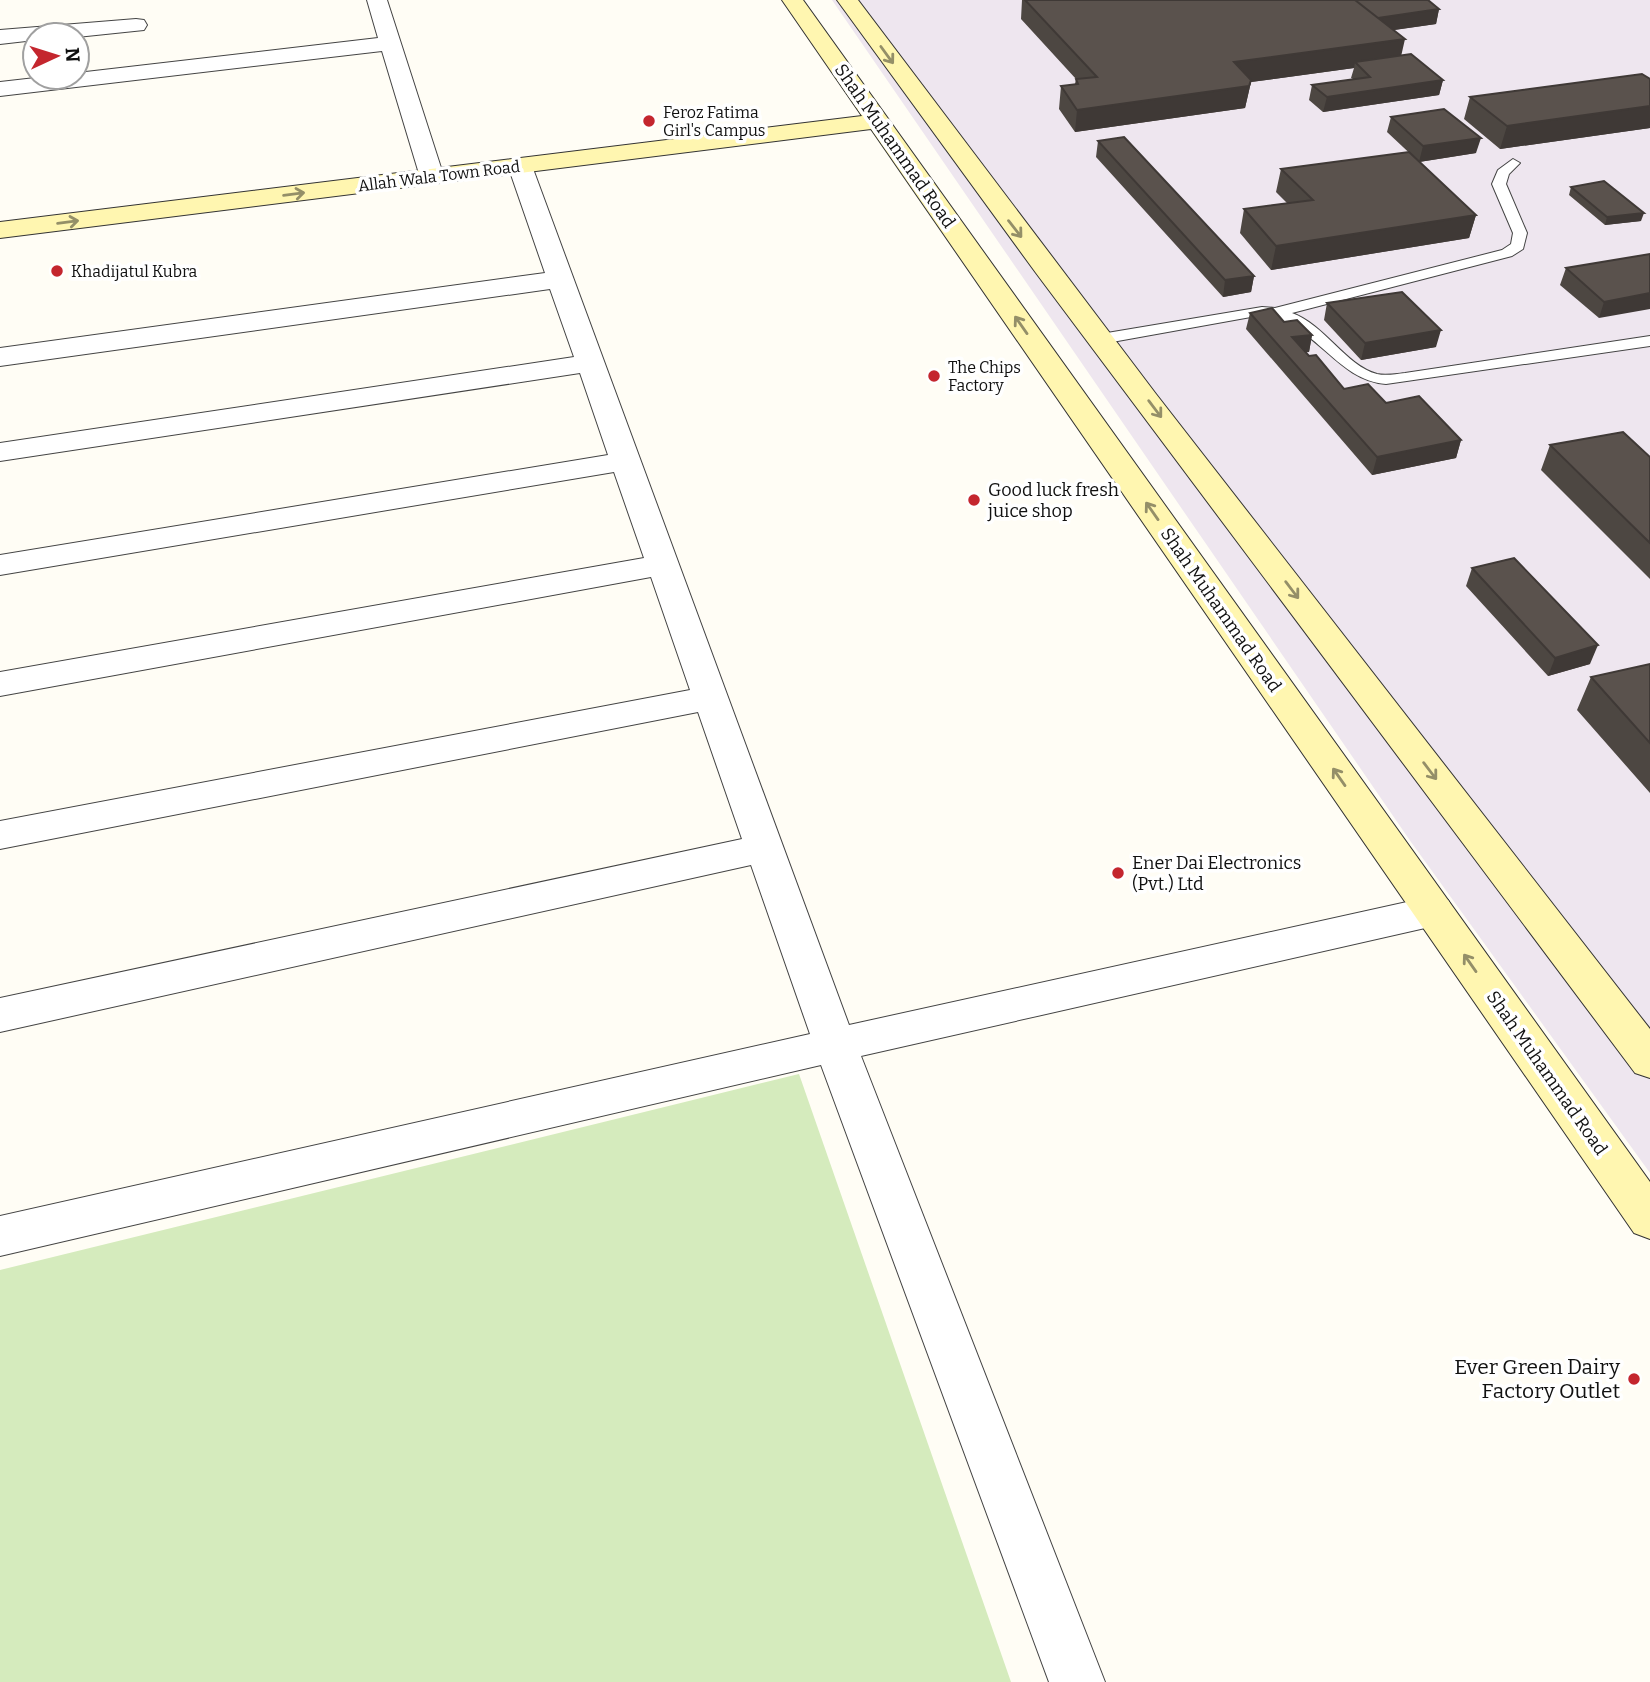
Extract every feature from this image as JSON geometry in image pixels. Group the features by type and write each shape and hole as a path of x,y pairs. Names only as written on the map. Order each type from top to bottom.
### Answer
{"main road":[{"name":"Shah Muhammad Road","path":"792,0 879,124 950,182 1101,339 1650,1061"},
{"name":"Shah Muhammad Road","path":"847,0 939,126 950,182 1434,911 1650,1219"},
{"name":"Allah Wala Town Road","path":"379,207 524,177 879,124 904,117 925,119 939,126"},
{"name":"Allah Wala Town Road","path":"0,230 432,177 524,177"}],"street":[{"path":"377,0 432,177"},
{"path":"0,37 136,24"},
{"path":"0,89 391,43"},
{"path":"524,177 835,1045 1077,1682"},
{"path":"0,357 561,279"},
{"path":"0,452 591,363"},
{"path":"0,565 626,461"},
{"path":"0,684 663,565"},
{"path":"0,835 711,698"},
{"path":"0,1015 765,848"},
{"path":"0,1236 1434,911"}],"lane":[{"path":"1101,339 1262,311 1279,312 1507,253 1518,246 1520,233 1499,184 1503,173 1513,163"},
{"path":"1279,312 1300,321 1368,375 1383,379 1405,378 1650,341"}],"shaded area":[{"path":"832,0 1650,0 1650,1173 1411,842"}],"green space":[{"path":"799,1074 1011,1682 0,1682 0,1270"}],"building":[{"path":"1025,0 1355,0 1405,39 1234,62 1251,80 1249,86 1077,110 1061,86 1078,84 1076,79 1097,77"},
{"path":"1355,0 1428,0 1439,9 1378,18"},
{"path":"1411,54 1443,80 1327,97 1312,85 1370,77 1355,62"},
{"path":"1642,74 1650,79 1650,106 1507,126 1470,97"},
{"path":"1444,109 1481,138 1423,146 1391,117"},
{"path":"1124,137 1254,276 1225,280 1098,141"},
{"path":"1409,152 1476,215 1276,246 1244,209 1313,200 1281,169"},
{"path":"1604,181 1644,213 1607,217 1571,187"},
{"path":"1650,254 1650,293 1604,302 1566,268"},
{"path":"1402,292 1441,330 1365,343 1327,303"},
{"path":"1272,308 1284,322 1297,320 1312,335 1292,337 1309,356 1316,355 1344,389 1368,384 1386,403 1419,396 1461,440 1377,457 1250,313"},
{"path":"1623,432 1650,457 1650,543 1550,445"},
{"path":"1514,558 1598,645 1555,658 1472,568"},
{"path":"1650,664 1650,743 1591,677"}],"place":[{"name":"Feroz Fatima Girl's Campus","path":"649,121"},
{"name":"Khadijatul Kubra","path":"57,271"},
{"name":"The Chips Factory","path":"934,376"},
{"name":"Good luck fresh juice shop","path":"974,500"},
{"name":"Ener Dai Electronics (Pvt.) Ltd","path":"1118,873"},
{"name":"Ever Green Dairy Factory Outlet","path":"1634,1379"}]}
